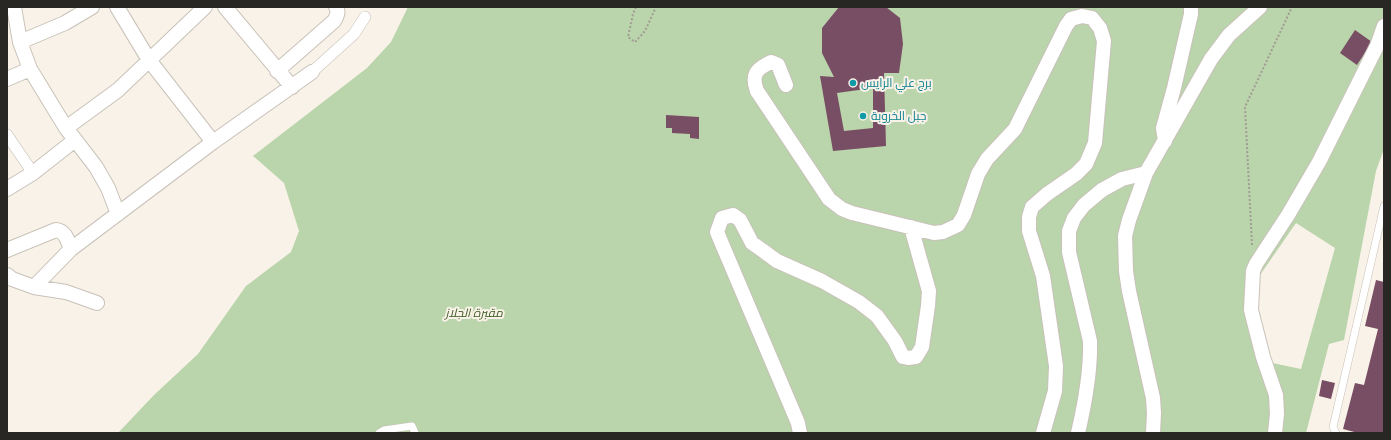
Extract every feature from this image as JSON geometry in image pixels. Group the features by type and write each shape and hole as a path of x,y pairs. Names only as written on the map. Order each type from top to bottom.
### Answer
{"street":[{"path":"14,7 20,42 30,69 66,128 88,154 96,167 108,188 118,214"},
{"path":"20,42 65,23 92,7"},
{"path":"117,7 149,60 213,142"},
{"path":"66,128 118,90 205,7"},
{"path":"225,7 277,71 292,87"},
{"path":"277,71 334,21 338,10 336,7"},
{"path":"1165,141 1163,128 1174,88 1191,14 1191,7"},
{"path":"1153,433 1154,414 1152,398 1126,271 1125,236 1129,220 1146,173 1211,59 1229,34 1260,7"},
{"path":"786,85 778,65 770,62 762,67 756,74 754,82 757,91 830,200 842,209 852,213 934,233 943,232 958,224 964,215 978,174 987,159 1014,129 1066,26 1071,19 1082,16 1092,18 1100,28 1104,41 1095,144 1086,164 1076,174 1047,194 1032,207 1029,217 1029,231 1043,276 1056,366 1055,391 1043,433"},
{"path":"34,288 71,249 213,142 312,72 354,34 365,17"},
{"path":"1275,433 1277,409 1276,395 1263,357 1252,317 1251,303 1253,270 1319,162 1375,50 1384,26"},
{"path":"7,80 30,69"},
{"path":"7,135 33,173"},
{"path":"7,189 33,173 75,140"},
{"path":"1078,433 1091,355 1090,341 1069,252 1069,231 1074,218 1084,205 1102,190 1122,179 1146,173"},
{"path":"800,433 792,410 717,232 722,218 733,215 740,220 752,243 777,261 822,281 865,307 876,316 895,341 903,357 908,358 916,357 922,347 929,291 911,227"},
{"path":"7,250 56,230 60,230 64,234 71,249"},
{"path":"9,279 34,288 66,292 97,303"}],"lane":[{"path":"1336,433 1333,428 1384,206"},
{"path":"379,433 384,430 412,426 415,433"}],"path":[{"path":"636,7 632,14 628,37 635,42 646,31 656,7"},
{"path":"1252,247 1245,107 1292,7"}],"green space":[{"name":"مقبرة الجلاز","path":"408,7 1384,7 1384,149 1376,171 1344,340 1329,344 1306,433 118,433 154,395 198,354 246,286 291,252 299,231 284,183 253,156 367,68 391,42","holes":["1296,223 1335,248 1301,369 1268,362 1255,315 1260,275"]}],"building":[{"name":"برج علي الرايس","path":"839,7 886,7 900,18 903,44 899,73 884,73 886,146 833,151 820,76 834,77 822,53 822,28","holes":["873,88 873,128 844,131 837,93"]},
{"path":"1355,30 1372,42 1357,65 1340,53"},
{"path":"666,115 699,117 699,139 690,138 690,134 672,133 672,128 666,128"},
{"path":"1376,280 1384,282 1384,432 1358,433 1343,429 1355,383 1364,385 1378,329 1365,326"},
{"path":"1322,380 1335,383 1331,399 1319,396"}],"place":[{"name":"برج علي الرايس","path":"853,83"},
{"name":"جبل الخروبة","path":"863,116"}]}
